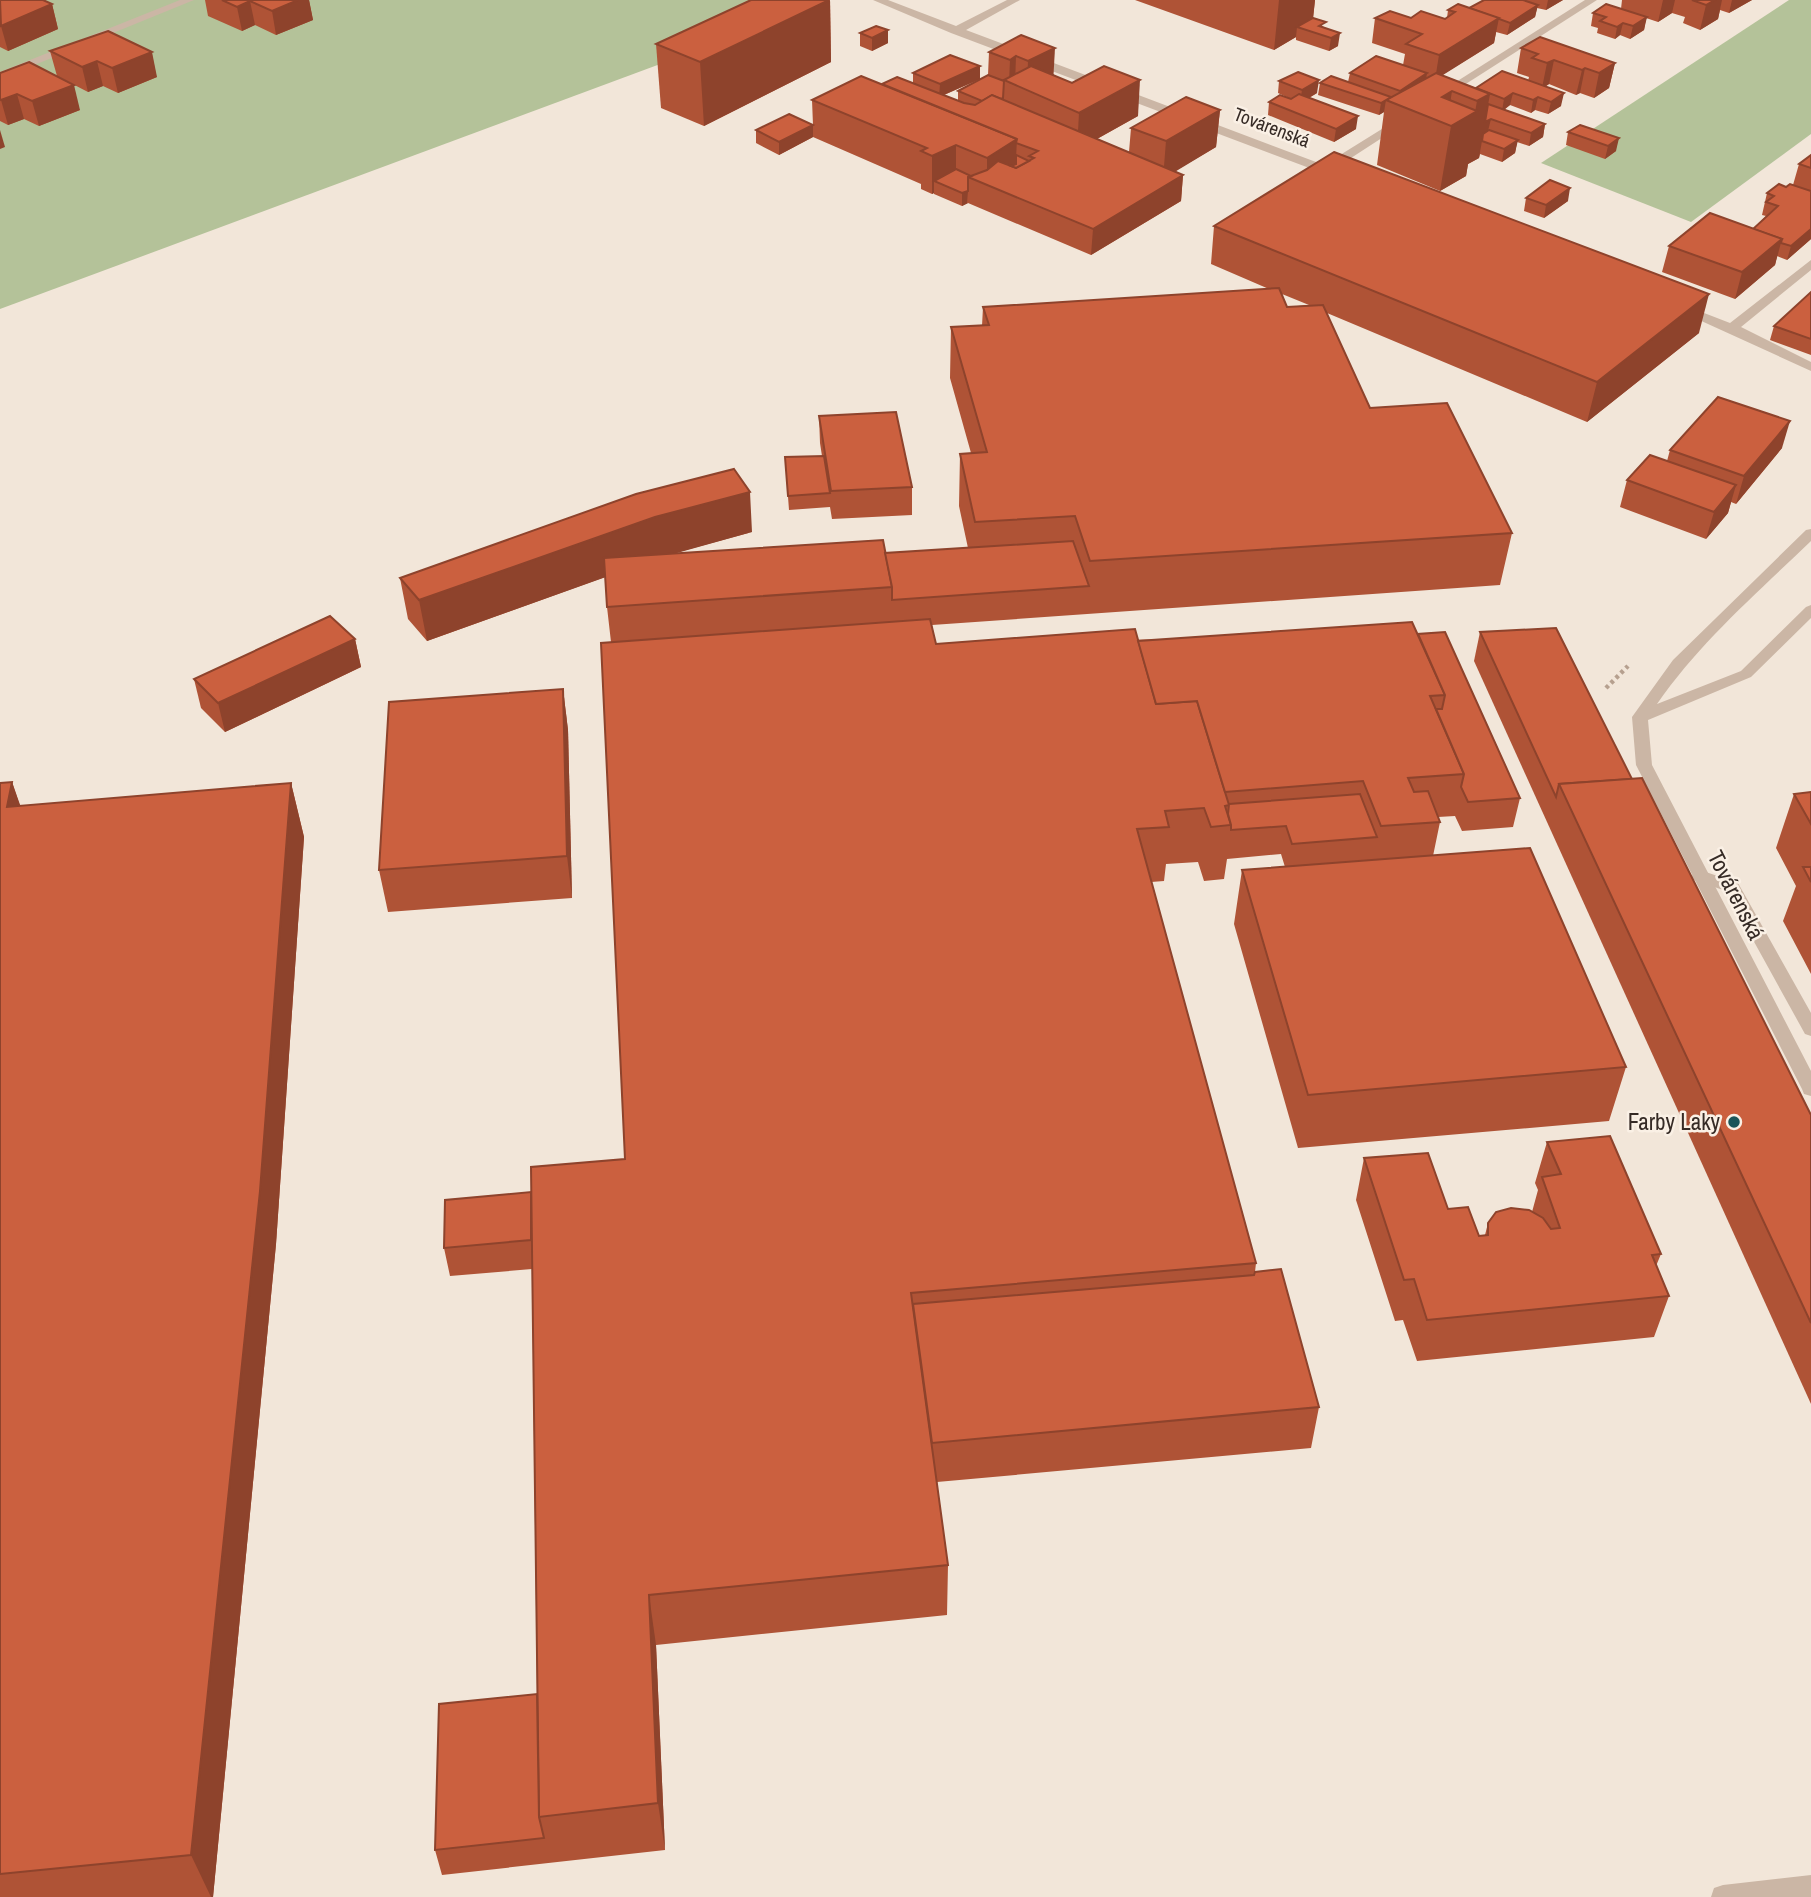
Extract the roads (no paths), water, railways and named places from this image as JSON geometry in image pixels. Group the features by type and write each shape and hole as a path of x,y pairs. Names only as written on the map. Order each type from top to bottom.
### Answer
{"street":[{"path":"0,76 189,0"},
{"name":"Továrenská","path":"877,0 1350,180"},
{"path":"955,30 1015,0"},
{"path":"1429,103 1592,0"},
{"path":"1325,170 1418,111"},
{"path":"1732,328 1811,264"},
{"path":"1672,306 1732,328 1809,367"},
{"path":"1640,717 1678,663 1699,640 1811,533"},
{"path":"1640,717 1746,674 1811,610"},
{"name":"Továrenská","path":"1640,717 1644,765 1811,1089"},
{"path":"1700,876 1732,887 1811,1029"},
{"path":"1723,1897 1811,1887"}],"place":[{"name":"Farby Laky","path":"1734,1122"}]}
